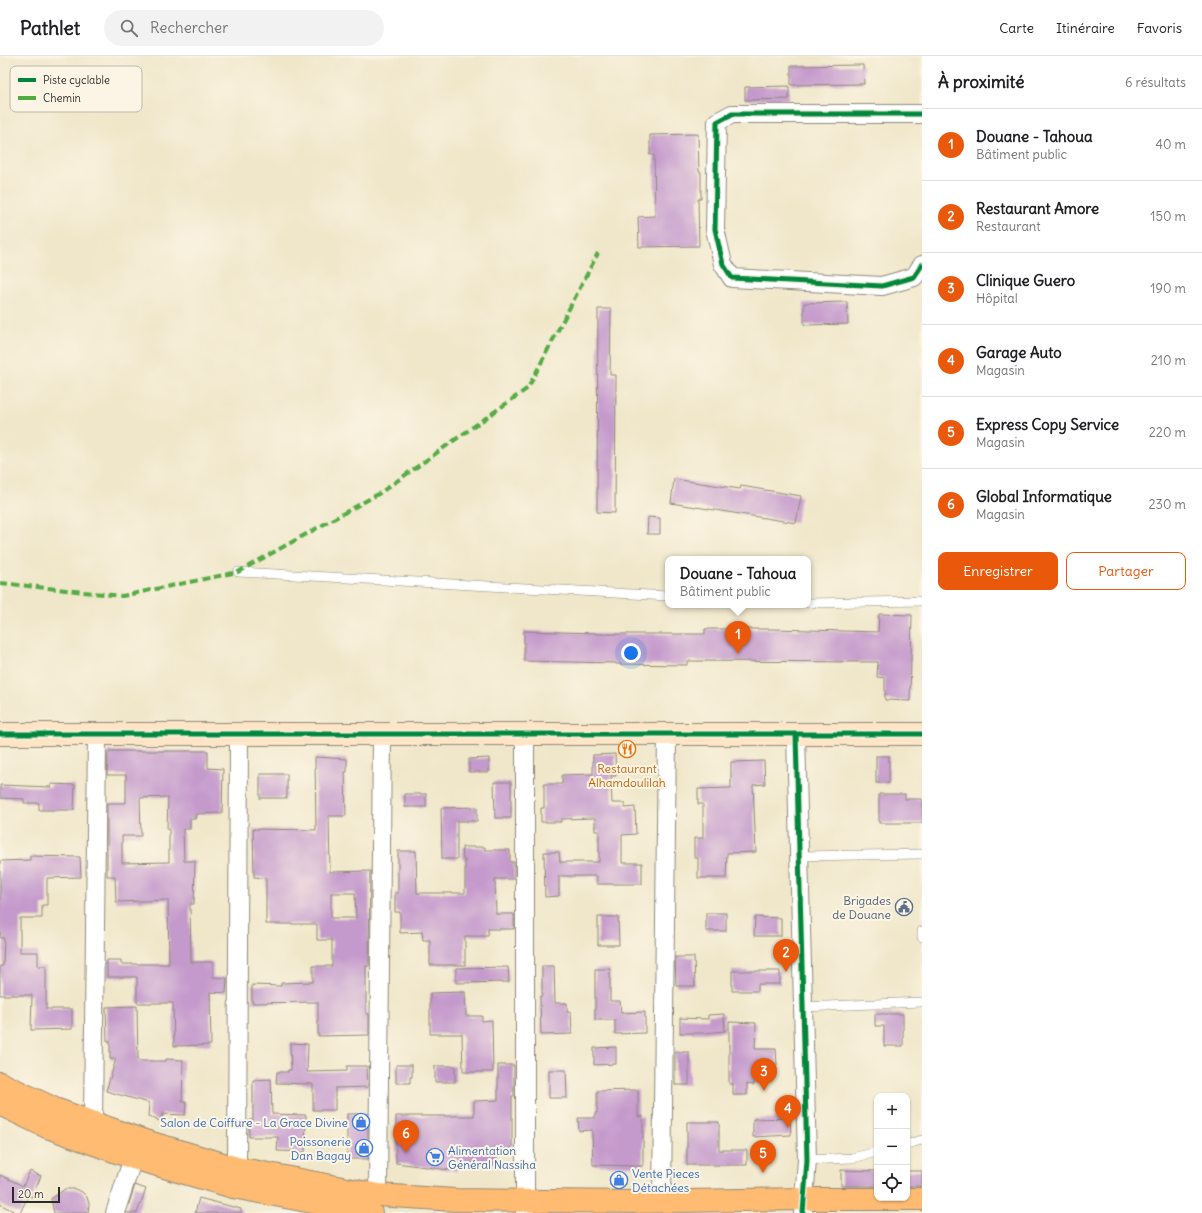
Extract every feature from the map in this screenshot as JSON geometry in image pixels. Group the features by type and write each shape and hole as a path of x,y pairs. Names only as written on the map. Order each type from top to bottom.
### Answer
{"main road":[{"path":"0,1083 55,1109 145,1141 237,1168 374,1204"},
{"path":"0,1104 48,1127 133,1158 233,1187 308,1206 454,1200 525,1206 662,1200 804,1206 922,1198"}],"street":[{"path":"922,114 732,114 717,122 715,229 723,264 732,278 882,286 914,276 922,265"},
{"path":"0,734 922,734"},
{"path":"93,1123 97,734"},
{"path":"237,1168 239,734"},
{"path":"374,1204 382,734"},
{"path":"525,734 525,1206"},
{"path":"662,1200 667,734"},
{"path":"796,734 807,1160 804,1206"},
{"path":"115,1213 133,1158"}],"lane":[{"path":"238,572 665,596"},
{"path":"811,604 922,601"},
{"path":"799,856 922,854"},
{"path":"922,931 922,937"},
{"path":"803,1007 922,1002"},
{"path":"910,1143 922,1140"},
{"path":"807,1160 852,1158 874,1153"}],"building":[{"path":"863,65 864,84 791,85 791,66"},
{"path":"789,86 789,99 745,100 745,87"},
{"path":"698,134 699,172 701,172 701,199 698,199 699,246 639,247 638,217 655,216 654,155 650,155 650,135"},
{"path":"847,302 848,324 804,325 804,303"},
{"path":"598,309 611,309 610,375 616,375 615,513 597,512"},
{"path":"674,479 740,489 741,486 801,496 796,523 671,503"},
{"path":"648,517 660,518 660,534 647,534"},
{"path":"879,614 912,615 910,701 885,700 885,678 877,677 878,662 687,661 687,665 524,661 524,631 596,634 705,634 705,629 775,629 878,632"},
{"path":"108,751 208,751 208,768 223,769 222,813 196,814 195,819 190,819 190,829 183,829 184,861 195,861 194,904 190,904 191,962 213,962 213,977 227,978 226,993 210,992 211,1045 174,1046 173,1003 137,1003 137,977 107,977 107,960 121,960 121,964 169,964 168,900 116,902 115,876 107,876 107,803 126,803 126,775 107,775","holes":["168,797 167,829 169,829 169,862 122,863 122,836 141,836 140,798"]},
{"path":"615,754 616,776 611,776 612,803 625,803 625,808 635,807 636,834 622,835 622,863 642,863 642,884 597,884 597,876 559,876 559,896 545,897 544,852 559,852 560,862 599,862 599,831 595,831 595,818 561,819 561,822 541,822 541,808 544,808 544,784 562,784 562,775 593,774 593,755"},
{"path":"876,756 889,756 889,783 876,783"},
{"path":"315,757 347,759 347,772 345,772 346,816 329,816 330,872 370,871 369,966 366,966 366,1014 369,1014 369,1035 318,1036 318,1002 252,1003 252,985 281,986 281,983 313,982 313,966 332,966 332,940 317,940 317,924 266,924 266,878 254,877 253,829 316,830","holes":["331,893 355,893 356,918 331,918"]},
{"path":"489,758 489,772 469,772 469,759"},
{"path":"764,761 765,784 753,785 756,852 727,853 726,878 698,878 698,858 694,858 694,838 703,838 703,804 698,804 698,789 731,788 731,762"},
{"path":"260,774 287,774 287,798 260,798"},
{"path":"494,782 511,782 511,818 495,818"},
{"path":"51,784 75,785 74,810 39,810 39,803 24,803 24,799 0,798 0,785 51,787"},
{"path":"405,794 426,794 426,807 405,807"},
{"path":"879,794 905,794 905,799 922,799 922,823 879,823"},
{"path":"477,807 477,821 457,821 457,859 442,859 441,808"},
{"path":"462,847 485,847 485,850 510,850 510,862 514,862 514,879 495,879 496,914 514,914 514,929 488,929 488,936 465,936 465,965 430,965 430,940 423,940 422,932 400,933 400,912 395,912 395,893 398,893 398,851 416,851 417,893 465,893 465,860 463,860"},
{"path":"30,856 80,857 81,877 47,878 47,905 42,905 42,918 20,918 20,952 38,952 38,966 46,966 46,1009 72,1009 72,1029 31,1030 32,995 0,995 0,966 3,966 4,938 0,938 0,861 30,860"},
{"path":"706,913 726,913 726,931 706,931"},
{"path":"598,917 618,917 619,945 598,945"},
{"path":"755,917 781,918 781,936 754,936"},
{"path":"675,957 694,957 695,986 676,986"},
{"path":"542,966 554,966 555,1003 567,1003 567,1012 571,1012 572,1034 541,1035 540,996 542,996"},
{"path":"508,967 509,982 456,983 456,968"},
{"path":"595,969 610,969 610,1001 620,1001 621,1013 645,1012 645,1033 615,1034 615,1020 595,1020"},
{"path":"732,971 780,971 780,984 758,984 758,991 732,991"},
{"path":"465,992 466,1016 482,1016 482,1021 492,1020 493,1072 463,1072 462,1034 430,1034 430,993"},
{"path":"137,1006 138,1061 166,1061 166,1059 183,1060 182,1102 186,1102 185,1115 162,1114 162,1122 148,1116 149,1103 106,1091 116,1059 110,1059 110,1041 107,1041 106,1007"},
{"path":"724,1014 725,1031 680,1033 680,1018 708,1019 708,1015"},
{"path":"875,1014 903,1014 903,1046 884,1046 884,1026 875,1026"},
{"path":"729,1022 756,1023 755,1049 776,1049 777,1065 754,1065 754,1085 747,1084 747,1095 733,1095 733,1084 729,1084"},
{"path":"290,1043 308,1044 307,1072 347,1071 347,1066 367,1066 368,1087 335,1088 335,1110 313,1110 313,1084 276,1083 277,1072 288,1072 288,1070 291,1070"},
{"path":"616,1047 616,1064 594,1065 594,1048"},
{"path":"675,1052 689,1052 689,1085 675,1085"},
{"path":"396,1065 412,1065 412,1077 410,1077 410,1083 396,1083"},
{"path":"498,1065 514,1065 514,1096 512,1096 512,1146 508,1155 496,1147 496,1164 457,1164 457,1171 396,1163 396,1116 474,1116 474,1101 498,1100"},
{"path":"435,1066 455,1066 455,1082 435,1082"},
{"path":"549,1070 566,1070 567,1098 549,1098"},
{"path":"271,1079 272,1114 306,1115 305,1152 277,1151 278,1137 249,1137 249,1120 253,1120 253,1080"},
{"path":"638,1090 638,1117 643,1116 643,1166 593,1165 592,1130 579,1131 578,1118 595,1118 595,1113 597,1113 597,1091"},
{"path":"347,1114 368,1114 368,1159 347,1159"},
{"path":"790,1118 791,1135 753,1137 753,1119"},
{"path":"687,1122 719,1122 719,1150 747,1150 747,1165 687,1165"},
{"path":"841,1170 874,1171 874,1186 841,1186"},
{"path":"30,1171 41,1176 32,1197 28,1196 20,1213 17,1213 0,1204 0,1175 23,1186"},
{"path":"910,1171 922,1171 922,1186 910,1186"},
{"path":"135,1185 146,1189 137,1213 126,1213"},
{"path":"65,1189 75,1189 82,1192 87,1197 89,1204 88,1213 54,1213 51,1199"},
{"path":"199,1198 241,1209 241,1213 195,1213"}],"marked path":[{"path":"0,583 122,596 238,572 380,493 528,388 598,253"}],"cycle path":[{"path":"922,114 732,114 717,122 715,229 723,264 732,278 882,286 914,277 922,265"},
{"path":"0,734 922,734"},
{"path":"796,734 807,1160 803,1213"}],"place":[{"name":"Douane - Tahoua","path":"738,654"},
{"name":"Restaurant Alhamdoulilah","path":"627,749"},
{"name":"Brigades de Douane","path":"904,907"},
{"name":"Restaurant Amore","path":"786,972"},
{"name":"Clinique Guero","path":"764,1091"},
{"name":"Salon de Coiffure - La Grace Divine","path":"361,1122"},
{"name":"Garage Auto","path":"788,1128"},
{"name":"Poissonerie Dan Bagay","path":"364,1148"},
{"name":"Global Informatique","path":"406,1153"},
{"name":"Alimentation Général Nassiha","path":"435,1157"},
{"name":"Express Copy Service","path":"763,1173"},
{"name":"Vente Pieces Détachées","path":"619,1180"}]}
